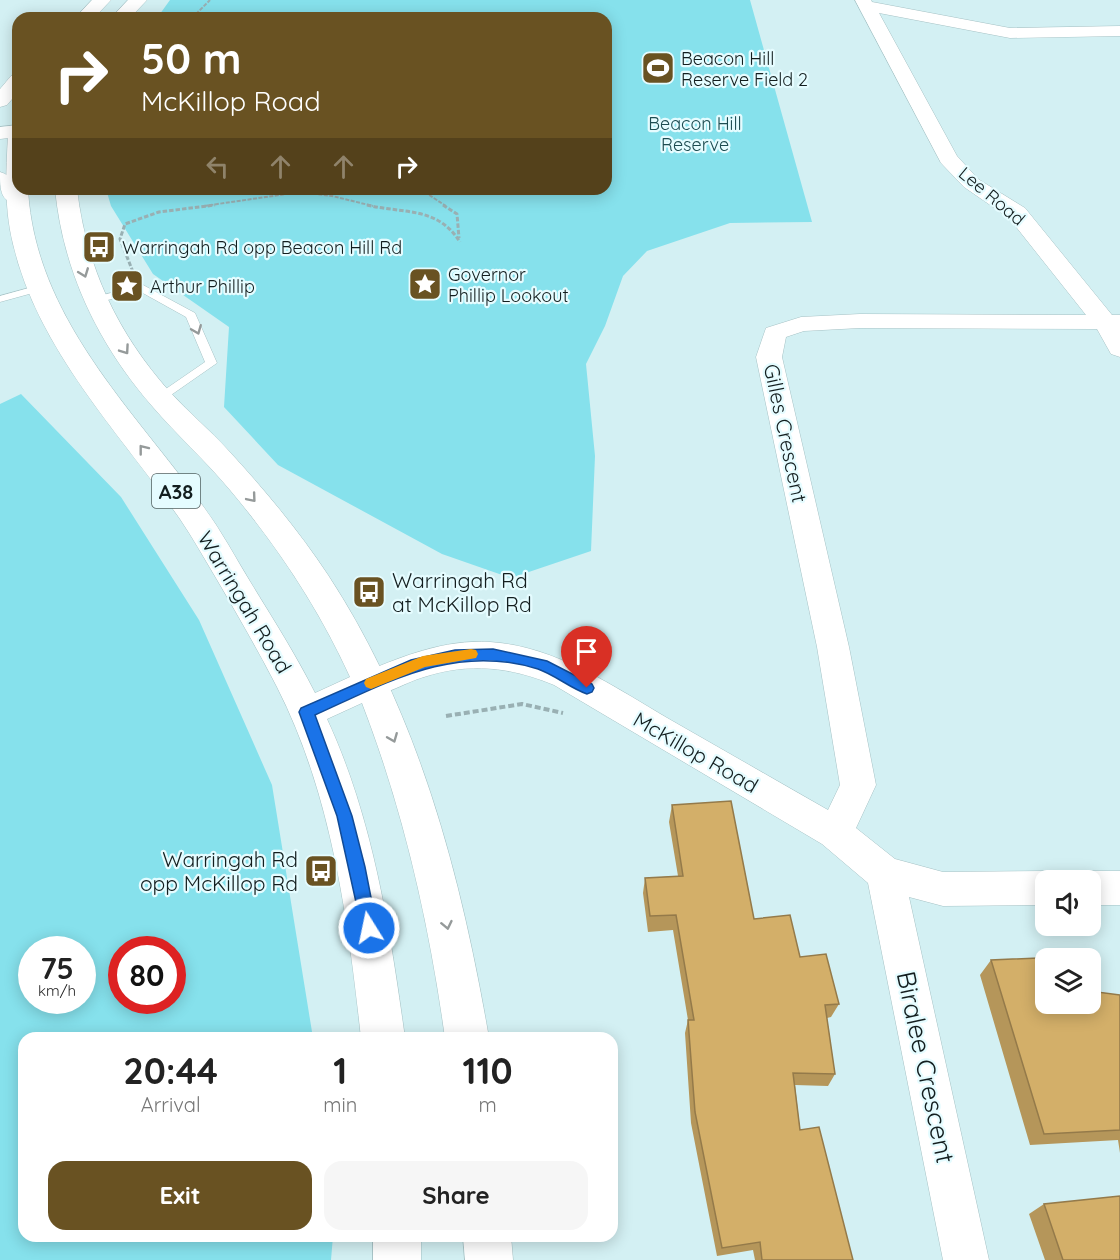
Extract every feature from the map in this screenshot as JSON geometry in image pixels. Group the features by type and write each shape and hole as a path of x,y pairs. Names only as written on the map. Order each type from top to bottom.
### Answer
{"main road":[{"path":"90,12 102,0"},
{"path":"126,12 138,0"},
{"path":"0,101 12,87"},
{"name":"Warringah Road","path":"12,163 7,188 22,250 50,321 83,372 188,507 281,662 307,712 345,816 357,867 372,949 382,1032"},
{"name":"A38","path":"67,195 75,248 95,300 122,348 161,398 225,465 282,533 327,600 370,684 404,764 432,855 458,976 466,1032"},
{"name":"McKillop Road","path":"307,712 370,684"},
{"path":"397,1242 397,1260"},
{"path":"488,1242 489,1260"}],"street":[{"path":"865,3 1010,33 1120,31"},
{"name":"Lee Road","path":"865,3 948,159 971,183 1017,213 1112,322 1120,350"},
{"name":"Gilles Crescent","path":"835,833 858,785 833,647 769,357 775,333 801,324 860,321 1112,322"},
{"name":"McKillop Road","path":"370,684 417,664 455,656 493,655 542,665 566,676 835,833 885,874 943,889 1035,888"},
{"name":"Biralee Crescent","path":"885,874 966,1260"},
{"path":"1101,888 1120,888"}],"lane":[{"path":"95,300 143,288 191,315 211,363 161,398"},
{"path":"0,299 36,289"}],"path":[{"path":"198,12 210,0"},
{"path":"143,288 128,263 120,239 125,224 146,214 174,208 215,205 268,195"},
{"path":"317,195 387,209 428,214 452,227 460,242 457,214 429,195"},
{"path":"446,716 522,704 566,713"}],"green space":[{"name":"Beacon Hill Reserve","path":"170,0 750,0 812,222 730,223 647,251 623,276 605,326 586,364 595,456 591,551 511,578 442,554 278,465 224,407 229,327 153,274 111,206 108,195 612,195 612,12 161,12"},
{"path":"21,394 121,497 199,620 272,785 312,1032 18,1032 18,1242 332,1242 331,1260 0,1260 0,404"}],"building":[{"path":"731,801 754,919 790,915 800,957 826,954 839,1004 825,1005 835,1074 793,1073 800,1130 819,1127 853,1260 762,1260 760,1242 722,1248 695,1112 688,1020 694,1020 676,915 650,916 645,878 683,876 672,805"},
{"path":"1035,958 1035,1014 1101,1014 1101,992 1120,995 1120,1130 1044,1134 991,960"},
{"path":"1120,1196 1120,1260 1063,1260 1044,1204"}],"slow traffic":[{"path":"371,683 432,659 471,654"}],"place":[{"name":"Beacon Hill Reserve Field 2","path":"658,68"},
{"name":"Warringah Rd opp Beacon Hill Rd","path":"99,247"},
{"name":"Governor Phillip Lookout","path":"425,284"},
{"name":"Arthur Phillip","path":"127,286"},
{"name":"Warringah Rd at McKillop Rd","path":"369,592"},
{"name":"Warringah Rd opp McKillop Rd","path":"321,871"}],"route":[{"path":"369,928 345,816 307,712 411,666 432,659 474,654 518,659 542,665 587,688"}]}
